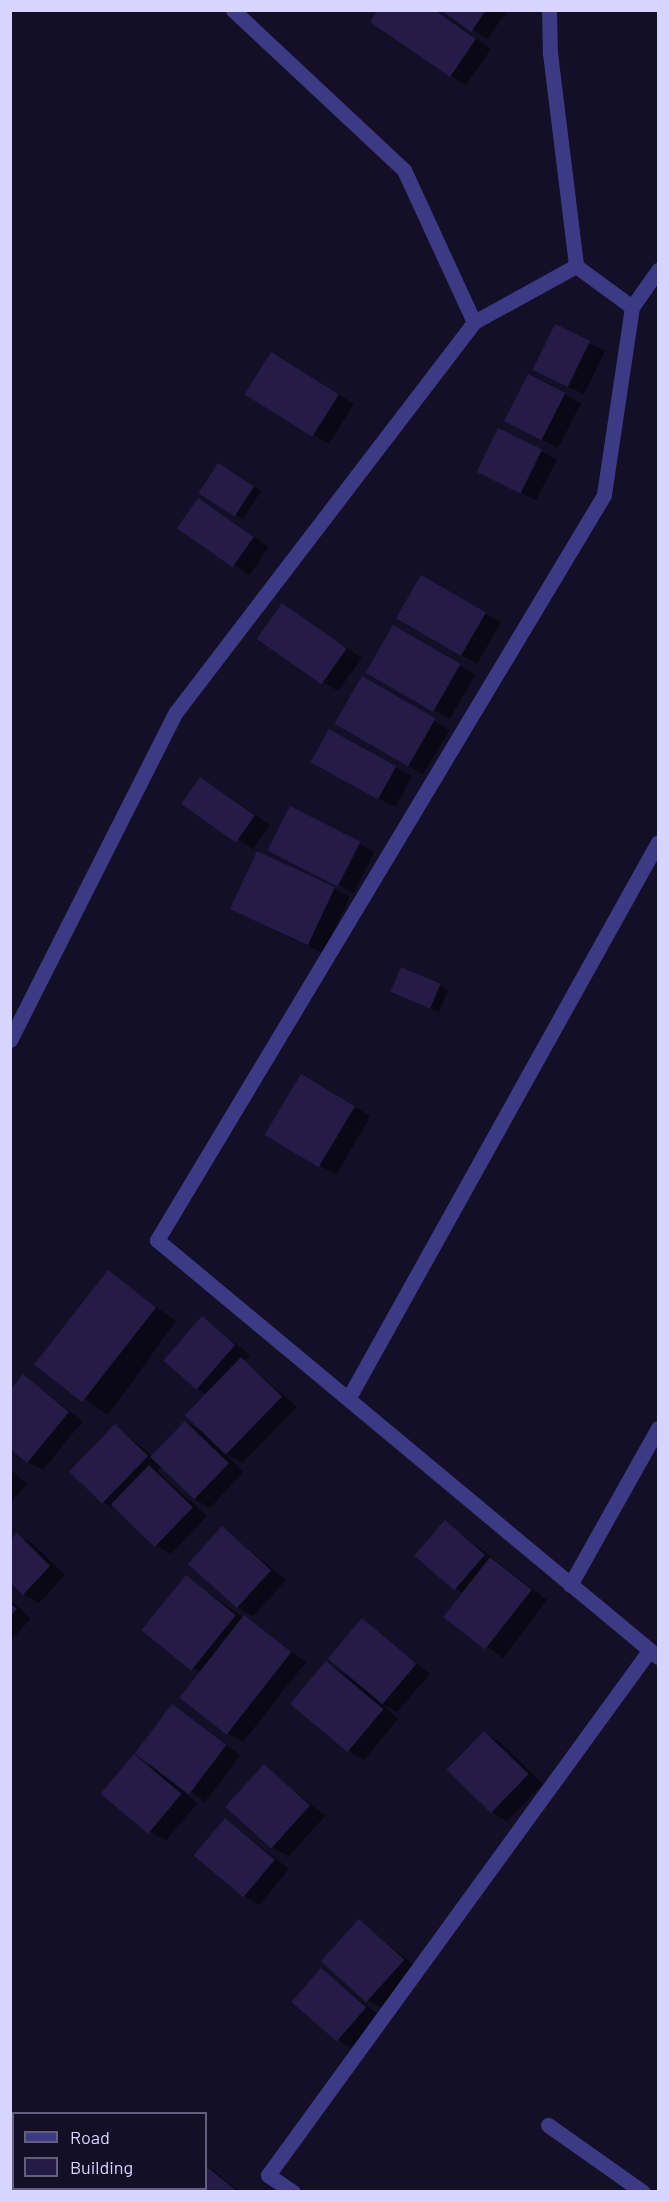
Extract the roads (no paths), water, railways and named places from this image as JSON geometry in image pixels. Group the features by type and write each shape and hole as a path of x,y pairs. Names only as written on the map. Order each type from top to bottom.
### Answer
{"street":[{"path":"233,10 404,170 474,322"},
{"path":"549,10 549,53 576,266 632,307"},
{"path":"10,1040 176,712 474,322 576,266"},
{"path":"293,2192 268,2175 654,1654 157,1240 604,495 632,307 658,270"},
{"path":"348,1400 658,842"},
{"path":"570,1586 658,1428"},
{"path":"548,2125 644,2192"}]}
